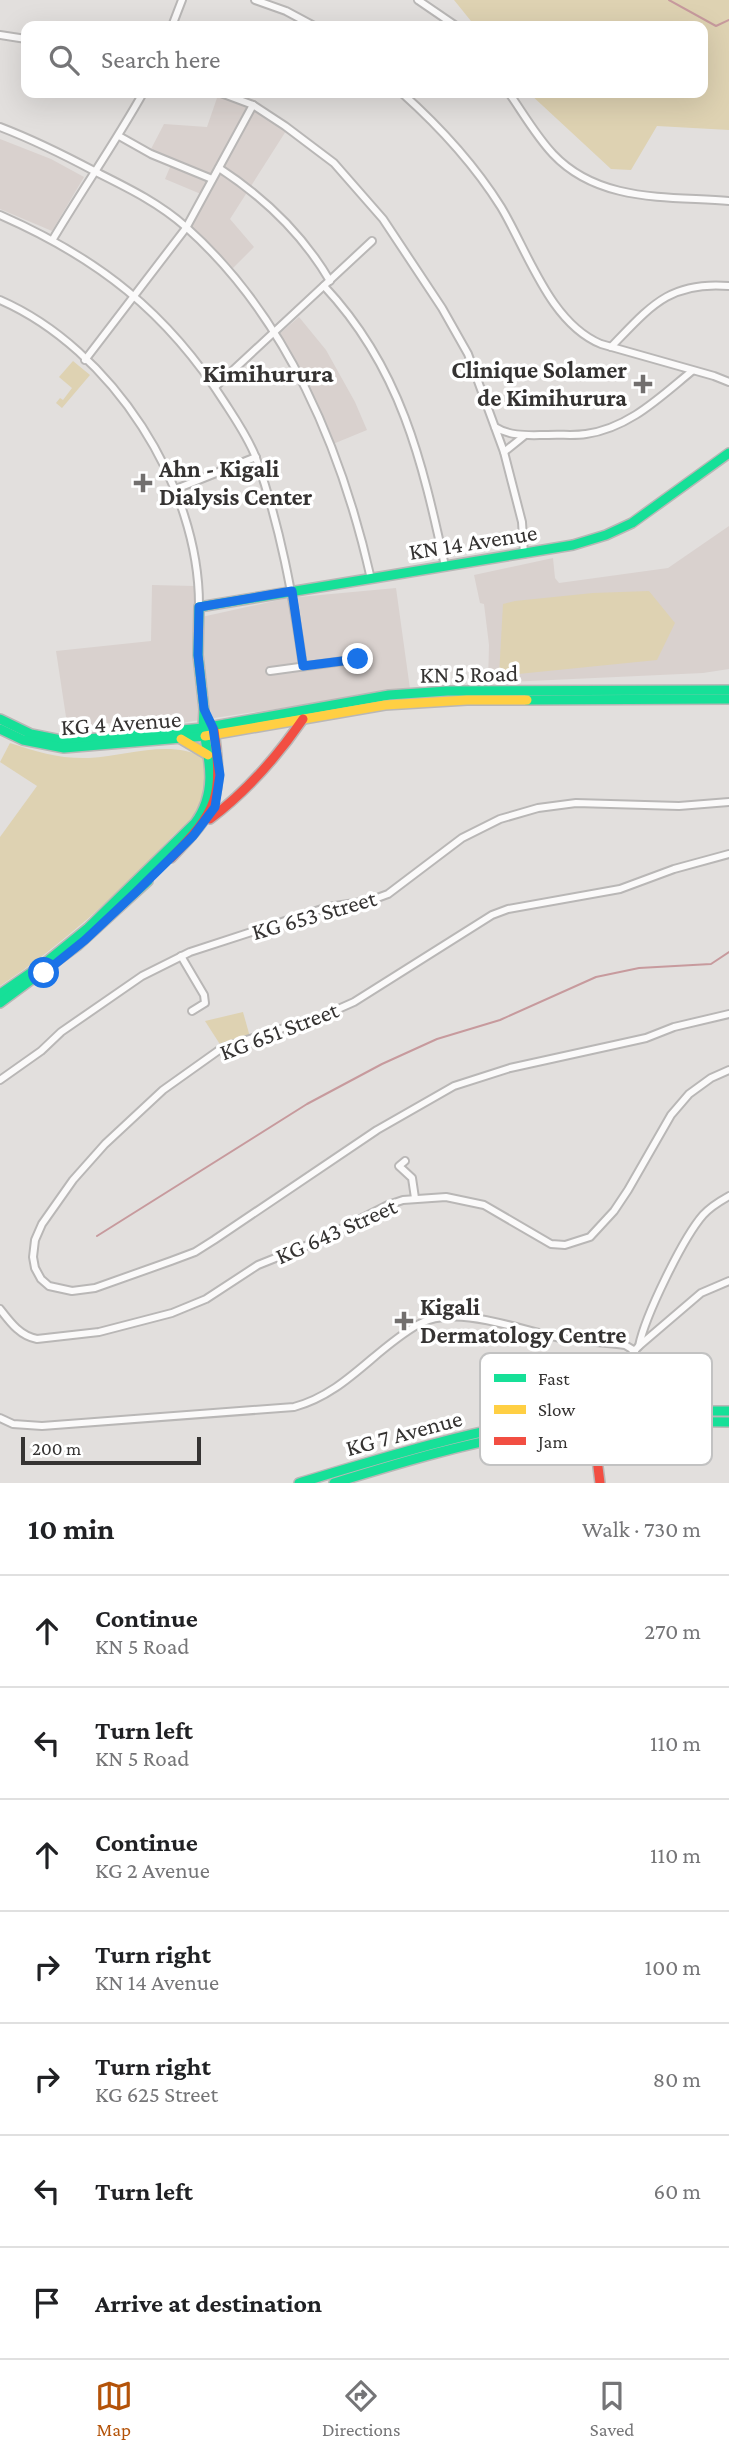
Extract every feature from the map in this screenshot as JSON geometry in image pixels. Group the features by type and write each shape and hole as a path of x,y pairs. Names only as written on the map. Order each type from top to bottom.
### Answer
{"main road":[{"name":"KN 14 Avenue","path":"199,607 573,545 615,531 649,512 729,453"},
{"path":"199,607 198,655 204,709 219,785 215,807 204,823"},
{"name":"KN 5 Road","path":"209,732 389,695 447,691 729,690"},
{"name":"KN 5 Road","path":"209,732 385,705 467,700 729,699"},
{"name":"KG 4 Avenue","path":"0,719 31,734 66,741 181,739 209,732"},
{"path":"0,1003 85,940 204,823 241,792 288,741 303,719"},
{"name":"KG 4 Avenue","path":"0,729 23,740 64,748 209,732"},
{"path":"0,994 75,939 189,831 201,816 211,790 209,732"},
{"path":"181,739 208,755"},
{"name":"KG 7 Avenue","path":"299,1483 418,1447 480,1432"},
{"name":"KG 7 Avenue","path":"334,1483 480,1442"},
{"path":"598,1465 600,1483"}],"street":[{"path":"174,21 182,0"},
{"path":"255,0 305,21"},
{"path":"418,0 449,21"},
{"path":"0,35 21,38"},
{"path":"52,239 141,98"},
{"path":"234,98 253,105 334,163 383,219 456,332 468,354 504,452 522,522 524,554"},
{"path":"407,98 458,149 500,206 562,315 589,338 611,347 729,382"},
{"path":"512,98 546,146 562,163 583,178 639,196 729,201"},
{"path":"85,360 186,228 253,105"},
{"path":"0,127 53,149 152,202 186,228 236,279 274,334 313,404 351,501 371,579"},
{"path":"119,136 151,154 212,179"},
{"path":"219,168 251,189 289,223 316,258 327,284 371,347 401,404 415,443 445,566"},
{"path":"0,215 52,239 92,262 134,294 181,342 215,387 256,457 292,591 303,666"},
{"path":"215,387 372,241"},
{"path":"611,347 671,293 691,286 729,285"},
{"path":"0,300 51,330 85,360 113,388 145,430 176,489 196,565 199,607"},
{"path":"495,427 509,433 526,435 583,435 609,429 635,416 692,371"},
{"path":"504,452 526,435"},
{"path":"176,489 256,457"},
{"path":"270,671 358,659"},
{"name":"KG 653 Street","path":"0,1080 41,1051 61,1032 132,983 181,956 328,907 379,898 414,877 462,838 499,819 576,803 679,806 729,802"},
{"name":"KG 651 Street","path":"729,854 620,888 508,909 492,915 354,1002 327,1014 222,1048 163,1090 105,1144 73,1180 42,1224 35,1240 35,1268 49,1286 82,1290 95,1288 183,1257 228,1231 377,1130 454,1086 510,1068 646,1038 674,1027 729,1014"},
{"path":"181,956 204,995 205,1003 192,1011"},
{"name":"KG 643 Street","path":"0,1309 18,1331 37,1339 99,1332 153,1318 206,1299 258,1265 313,1243 388,1205 415,1198 457,1197 484,1205 551,1244 565,1245 590,1237 614,1211 671,1115 689,1094 711,1078 729,1070"},
{"path":"405,1161 399,1167 412,1178 415,1198"},
{"path":"637,1348 649,1315 690,1233 704,1214 729,1196"},
{"path":"632,1353 701,1293 729,1281"},
{"path":"0,1418 13,1424 42,1426 294,1406 325,1396 418,1325 442,1316 470,1317 529,1332 637,1348"}],"shaded area":[{"path":"454,0 729,0 729,130 657,126 631,170 611,169 534,98 708,98 708,21 471,21"},
{"path":"217,98 225,98 286,131 230,219 254,247 232,269 191,227 208,197 165,179 173,160 151,149 164,124 207,127"},
{"path":"0,139 51,159 84,177 52,231 0,209"},
{"path":"299,317 326,350 367,430 333,444 307,383 278,335"},
{"path":"73,361 90,375 62,408 56,403 60,398 63,400 72,388 59,377"},
{"path":"729,526 729,669 703,673 488,683 489,645 484,604 480,603 474,575 553,558 555,578 559,583 668,568"},
{"path":"152,585 195,586 197,618 288,598 396,588 410,689 147,728 139,718 68,730 56,651 151,641"},
{"path":"649,591 675,623 657,660 499,676 503,604 593,593"},
{"path":"10,743 49,754 78,758 163,749 191,752 205,758 207,782 204,799 194,815 129,881 67,936 0,986 0,837 37,786 0,762"},
{"path":"243,1012 250,1037 223,1049 205,1021"}],"waterway":[{"path":"669,0 707,21"},
{"path":"708,22 716,26 729,20"},
{"path":"97,1236 307,1104 382,1064 437,1039 500,1020 596,977 639,968 711,964 729,952"}],"traffic: fast":[{"path":"0,719 31,734 66,741 203,728 204,709 198,655 199,607 573,545 606,535 632,523 729,453"},
{"path":"0,994 45,963 88,928 195,823 207,800 209,789 209,765 203,728 389,695 447,691 729,690"},
{"path":"527,700 729,699"},
{"path":"0,729 23,740 64,748 205,736"},
{"path":"0,1003 77,946 148,881"},
{"path":"712,1411 729,1411"},
{"path":"712,1422 729,1422"},
{"path":"299,1483 389,1456 480,1433"},
{"path":"334,1483 480,1442"}],"traffic: slow":[{"path":"205,736 385,705 467,700 527,700"},
{"path":"181,739 208,755"}],"traffic: jam":[{"path":"210,819 261,773 303,719"},
{"path":"171,858 199,827 214,801 218,772 214,730"},
{"path":"598,1465 600,1483"}],"place":[{"name":"Clinique Solamer de Kimihurura","path":"643,384"},
{"name":"Ahn - Kigali Dialysis Center","path":"143,483"},
{"name":"Kigali Dermatology Centre","path":"404,1321"}],"district":[{"name":"Kimihurura","path":"268,373"}],"route":[{"path":"44,973 85,940 136,892 193,836 215,807 220,775 213,728 204,709 198,655 199,607 292,591 303,666 358,659"}]}
